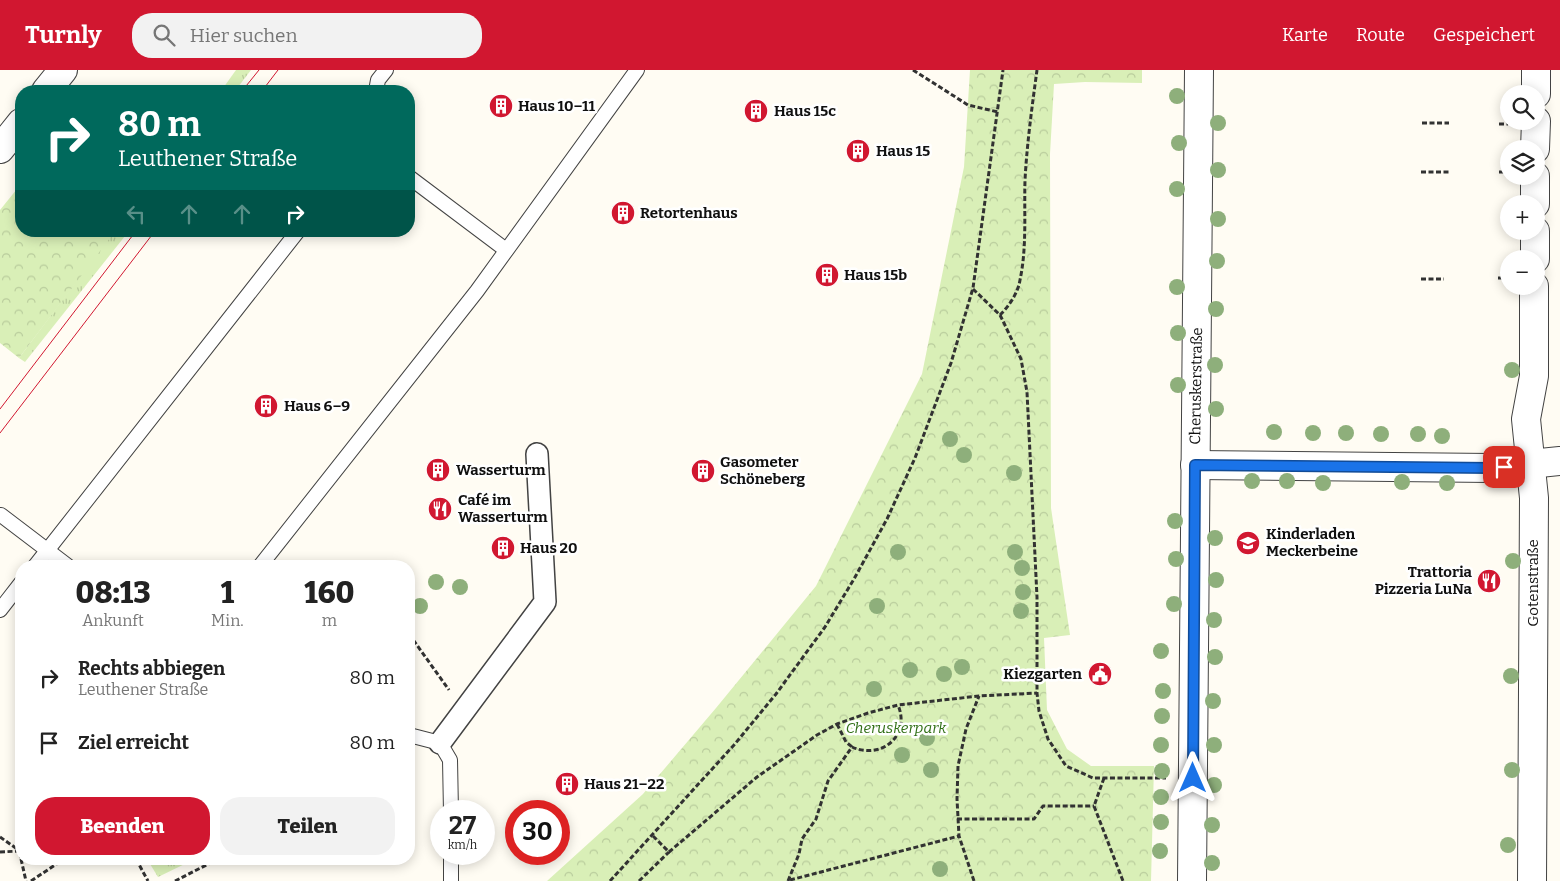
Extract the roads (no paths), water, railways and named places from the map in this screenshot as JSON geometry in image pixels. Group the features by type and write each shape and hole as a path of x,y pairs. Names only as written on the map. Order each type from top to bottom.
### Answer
{"street":[{"path":"51,85 64,70"},
{"name":"Cheruskerstraße","path":"1192,881 1199,70"},
{"path":"1536,70 1536,85"},
{"path":"0,149 15,130"},
{"name":"Gotenstraße","path":"1532,881 1534,498 1526,419 1534,376 1534,295"},
{"path":"440,743 545,602 537,454"},
{"path":"1195,465 1491,468 1560,461"}],"lane":[{"path":"377,85 378,80 386,70"},
{"path":"265,560 477,291 637,70"},
{"path":"415,182 506,250"},
{"path":"39,560 293,237"},
{"path":"1,515 60,560"},
{"path":"0,610 15,591"},
{"path":"415,737 440,743 450,760 451,800"},
{"path":"451,865 451,881"}],"tram line":[{"path":"247,85 259,70"},
{"path":"267,85 278,70"},
{"path":"0,409 131,237"},
{"path":"0,433 150,237"}],"place":[{"name":"Haus 10–11","path":"501,106"},
{"name":"Haus 15c","path":"756,111"},
{"name":"Haus 15","path":"858,151"},
{"name":"Retortenhaus","path":"623,213"},
{"name":"Haus 15b","path":"827,275"},
{"name":"Haus 6–9","path":"266,406"},
{"name":"Wasserturm","path":"438,470"},
{"name":"Gasometer Schöneberg","path":"703,471"},
{"name":"Café im Wasserturm","path":"440,509"},
{"name":"Kinderladen Meckerbeine","path":"1248,543"},
{"name":"Haus 20","path":"503,548"},
{"name":"Trattoria Pizzeria LuNa","path":"1489,581"},
{"name":"Kiezgarten","path":"1100,674"},
{"name":"Haus 21–22","path":"567,784"}],"park label":[{"name":"Cheruskerpark","path":"896,728"}]}
